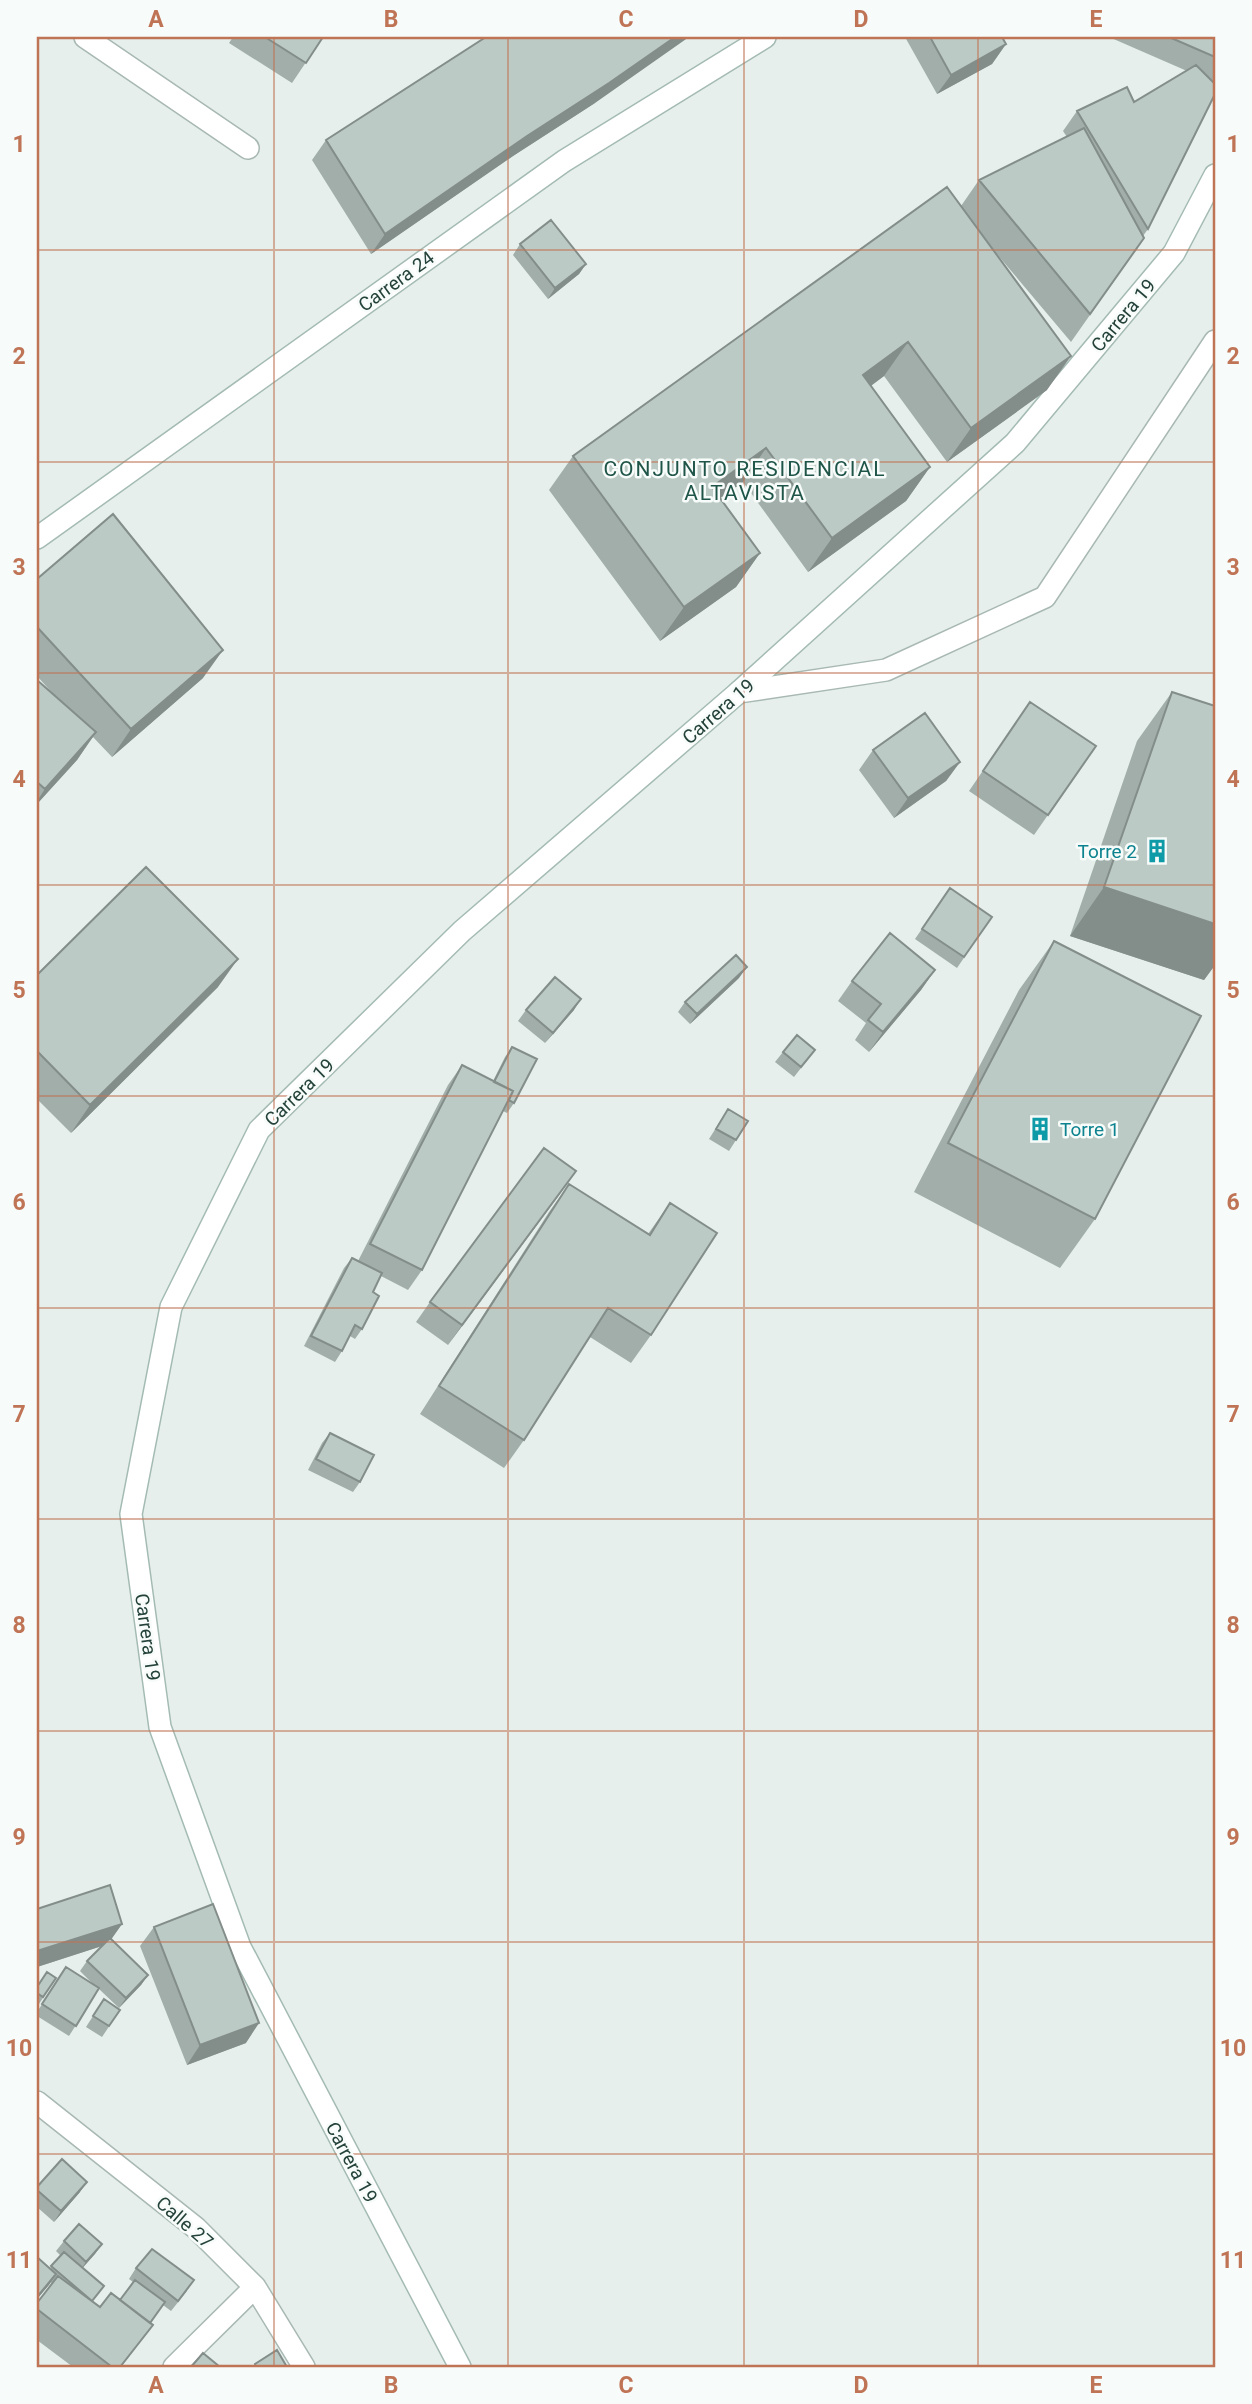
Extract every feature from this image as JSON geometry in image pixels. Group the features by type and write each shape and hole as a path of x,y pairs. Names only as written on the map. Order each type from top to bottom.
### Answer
{"street":[{"path":"85,37 248,148"},
{"name":"Carrera 24","path":"37,538 564,161 765,37"},
{"name":"Carrera 19","path":"460,2367 240,1947 160,1727 131,1514 171,1307 260,1130 462,931 739,692 1015,443 1174,253 1215,175"},
{"path":"739,692 886,670 1045,597 1215,341"},
{"name":"Calle 27","path":"37,2102 196,2228 255,2287 304,2367"},
{"path":"174,2367 255,2287"}],"building":[{"path":"265,37 323,37 306,63"},
{"path":"486,37 675,37 385,234 326,140"},
{"path":"930,37 1002,37 1006,44 951,75"},
{"path":"1169,37 1215,37 1215,57"},
{"path":"1196,65 1215,84 1215,94 1148,229 1077,111 1127,87 1134,102"},
{"path":"1084,128 1144,238 1090,314 979,180"},
{"path":"947,187 1071,356 971,428 908,342 863,375 930,467 832,538 766,448 712,487 760,553 684,607 573,456"},
{"path":"551,220 586,264 555,288 520,244"},
{"path":"113,514 223,650 131,729 37,627 37,579"},
{"path":"37,680 96,732 45,789 37,782"},
{"path":"1172,692 1215,706 1215,924 1104,887"},
{"path":"1030,702 1096,746 1048,815 983,771"},
{"path":"925,713 960,762 908,798 873,750"},
{"path":"146,867 238,959 90,1105 37,1051 37,975"},
{"path":"950,888 992,917 964,957 922,929"},
{"path":"890,933 935,970 883,1032 868,1020 881,1004 852,981"},
{"name":"Torre 1","path":"1054,941 1201,1016 1095,1219 948,1143"},
{"path":"736,955 747,967 697,1014 685,1002"},
{"path":"555,977 581,999 553,1033 526,1010"},
{"path":"797,1035 815,1050 801,1067 783,1052"},
{"path":"512,1047 537,1059 514,1103 509,1100 513,1091 494,1082"},
{"path":"462,1065 513,1091 422,1270 370,1244"},
{"path":"728,1109 748,1121 736,1140 716,1129"},
{"path":"544,1148 576,1171 462,1325 430,1302"},
{"path":"569,1184 650,1235 670,1203 717,1233 651,1335 608,1308 524,1440 439,1386"},
{"path":"352,1258 382,1273 373,1292 379,1296 362,1329 355,1325 342,1351 311,1336"},
{"path":"330,1433 374,1455 360,1482 316,1459"},
{"path":"110,1885 122,1924 37,1951 37,1909"},
{"path":"213,1904 259,2023 200,2045 154,1927"},
{"path":"110,1938 148,1975 126,1998 87,1961"},
{"path":"66,1967 99,1988 76,2026 42,2004"},
{"path":"47,1972 56,1978 43,1997 37,1993 37,1987"},
{"path":"104,1999 120,2010 109,2026 93,2016"},
{"path":"62,2159 87,2182 61,2211 37,2190 37,2187"},
{"path":"79,2224 102,2244 86,2262 64,2241"},
{"path":"152,2249 194,2280 178,2301 136,2268"},
{"path":"64,2252 104,2286 92,2301 51,2266"},
{"path":"37,2257 56,2274 37,2297"},
{"path":"58,2276 100,2307 111,2293 153,2325 120,2367 112,2367 37,2309 37,2303"},
{"path":"135,2280 165,2302 150,2323 120,2300"},
{"path":"277,2350 287,2367 256,2367 255,2364"},
{"path":"203,2353 220,2367 191,2367"}],"place":[{"name":"Torre 2","path":"1157,851"},
{"name":"Torre 1","path":"1040,1129"}],"district":[{"name":"CONJUNTO RESIDENCIAL ALTAVISTA","path":"745,481"}]}
